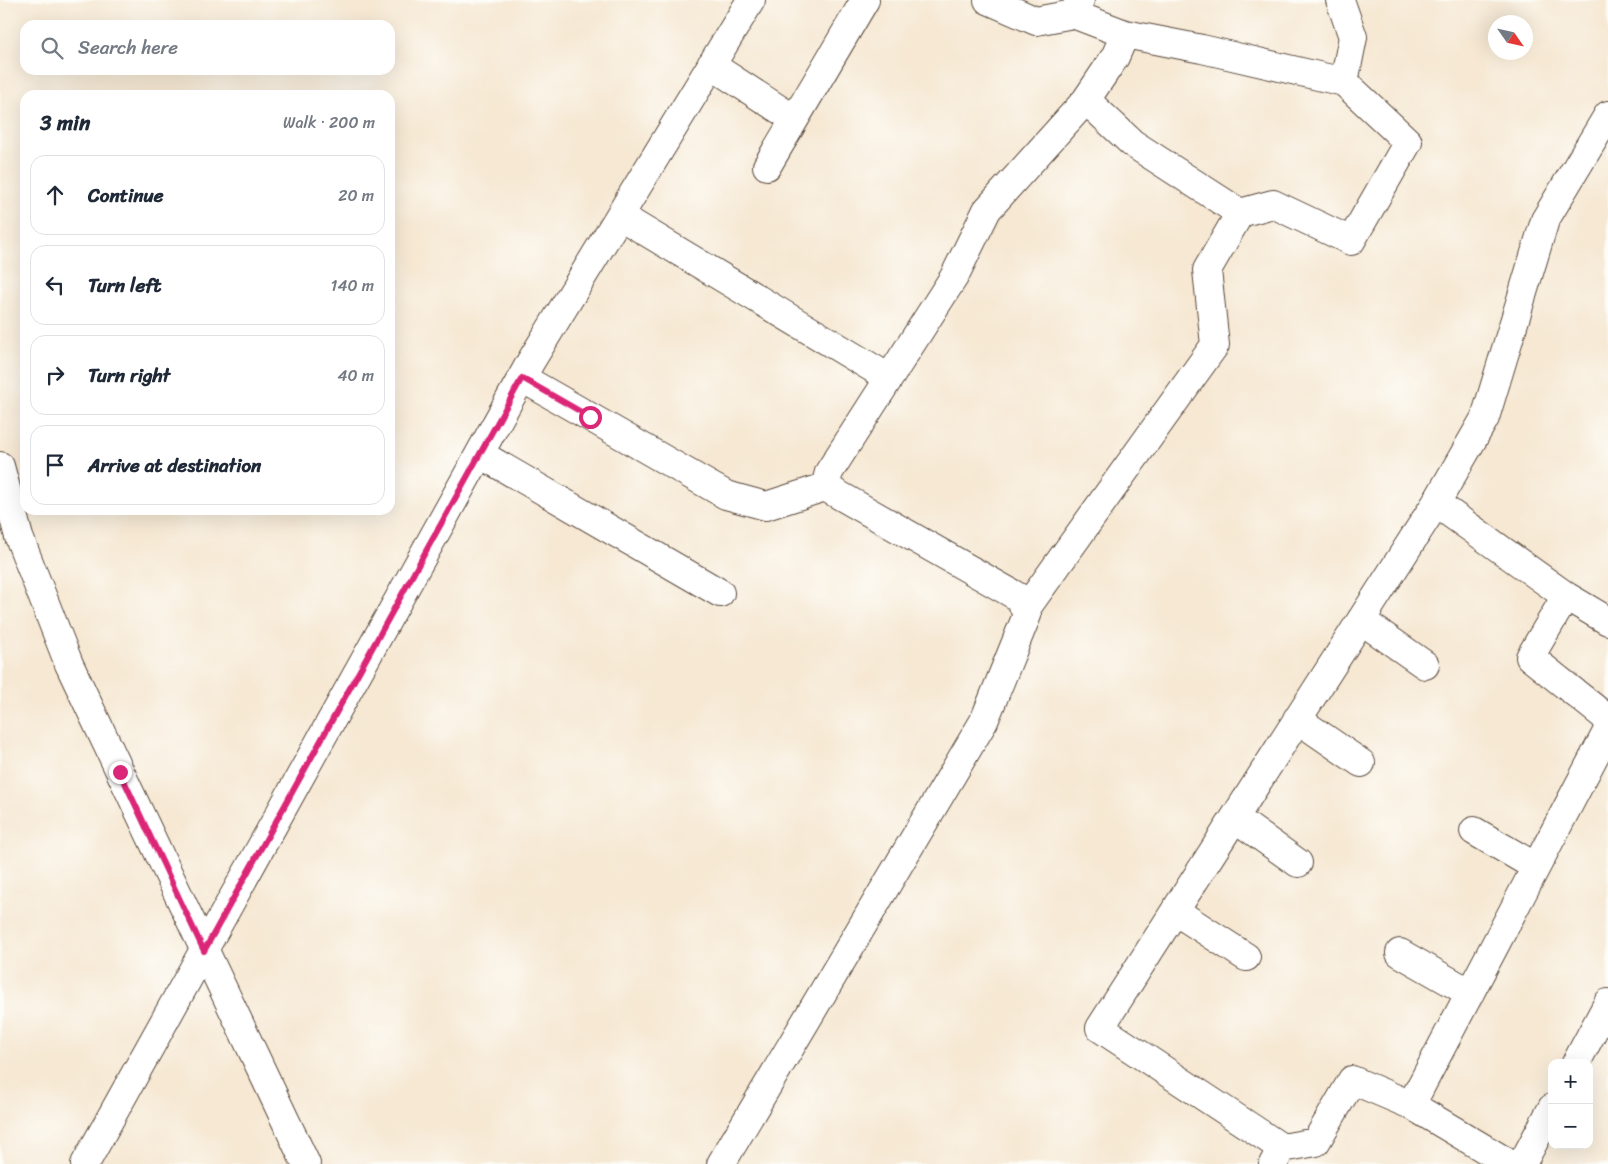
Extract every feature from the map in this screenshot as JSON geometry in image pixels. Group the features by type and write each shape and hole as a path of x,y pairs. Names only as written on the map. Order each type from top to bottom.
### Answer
{"street":[{"path":"85,1164 522,378 750,0"},
{"path":"767,166 865,0"},
{"path":"988,0 1036,21 1077,7 1125,34 1202,49 1344,82 1408,142 1351,241 1273,204 1240,213 1206,270 1215,345 1025,610"},
{"path":"1340,0 1353,36 1344,82"},
{"path":"825,487 829,472 954,277 987,210 1086,100 1115,57 1125,34"},
{"path":"711,65 794,119"},
{"path":"1086,100 1132,143 1240,213"},
{"path":"1510,1164 1411,1105 1352,1080 1316,1142 1278,1156 1100,1028 1436,503 1485,418 1545,220 1608,114"},
{"path":"620,216 889,378"},
{"path":"522,378 726,495 766,506 825,487 1020,598 1028,615 984,721 721,1164"},
{"path":"480,454 720,593"},
{"path":"0,466 19,538 69,664 306,1164"},
{"path":"1436,503 1566,596 1608,621"},
{"path":"1566,596 1530,656 1608,719"},
{"path":"1361,620 1425,665"},
{"path":"1297,719 1361,763"},
{"path":"1411,1105 1608,730"},
{"path":"1234,818 1298,863"},
{"path":"1474,831 1536,867"},
{"path":"1175,911 1246,957"},
{"path":"1400,953 1470,993"},
{"path":"1578,1059 1608,1003"},
{"path":"1522,1164 1548,1115"}],"route":[{"path":"120,772 204,951 522,378 590,417"}]}
